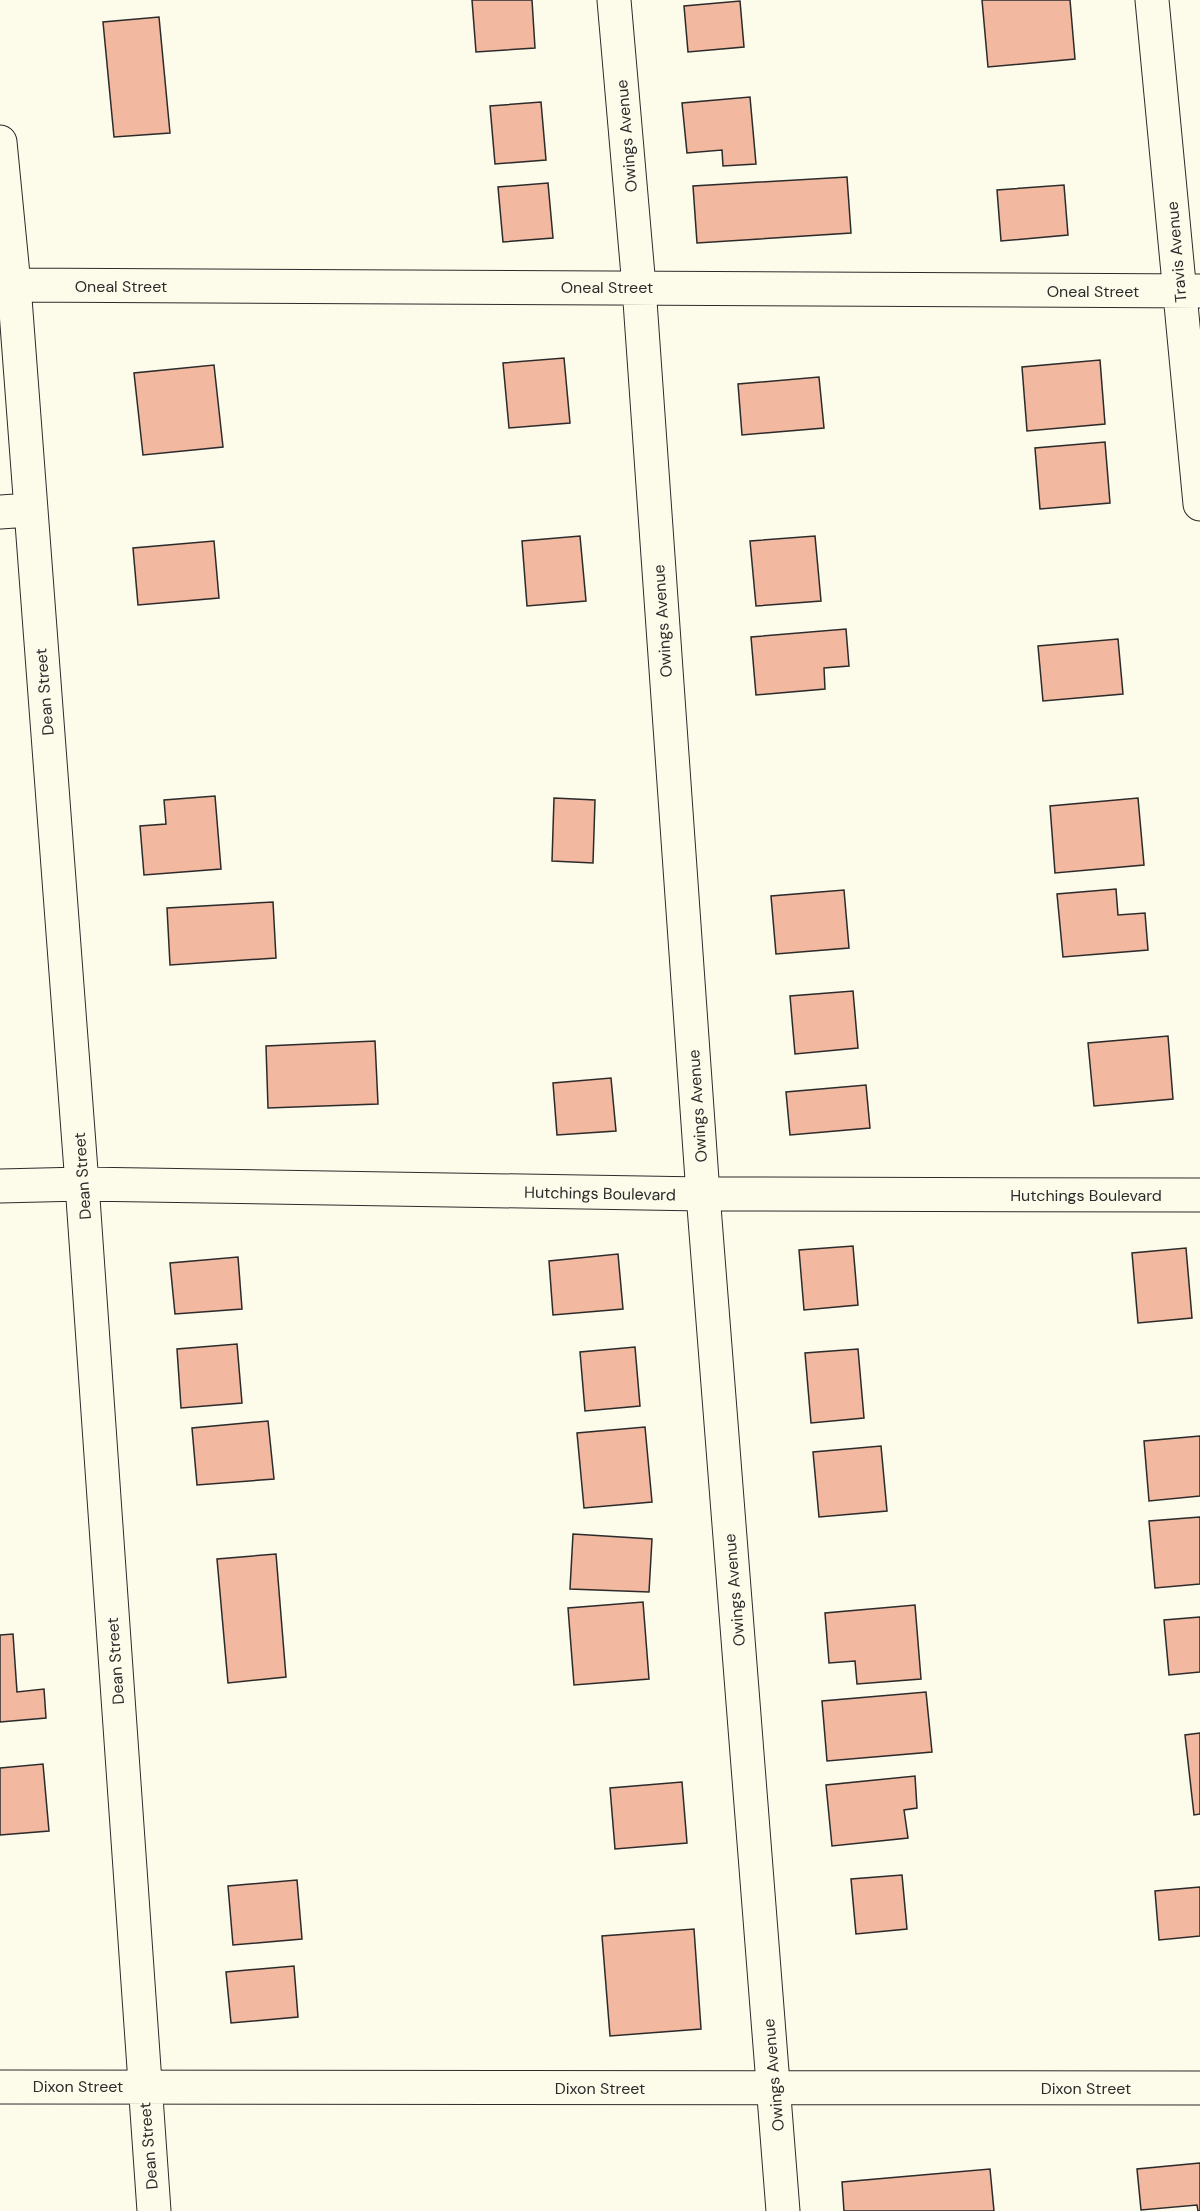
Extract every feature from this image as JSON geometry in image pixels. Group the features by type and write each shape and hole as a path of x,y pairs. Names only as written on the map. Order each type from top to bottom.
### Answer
{"street":[{"name":"Owings Avenue","path":"614,0 639,287 703,1194 783,2211"},
{"name":"Travis Avenue","path":"1152,0 1190,291 1200,504"},
{"name":"Dean Street","path":"0,142 14,285 15,511 82,1184 154,2211"},
{"name":"Oneal Street","path":"14,285 1190,291"},
{"name":"Hutchings Boulevard","path":"0,1186 82,1184 703,1194 1200,1195"},
{"name":"Dixon Street","path":"0,2086 1200,2088"}],"building":[{"path":"472,0 532,0 535,48 476,52"},
{"path":"982,0 1070,0 1075,59 988,67"},
{"path":"740,1 744,47 688,52 684,6"},
{"path":"159,17 170,133 114,137 103,22"},
{"path":"750,97 756,164 723,166 722,150 687,153 682,103"},
{"path":"541,102 546,160 495,164 490,106"},
{"path":"847,177 851,233 697,243 693,186"},
{"path":"548,183 553,238 503,242 498,187"},
{"path":"1064,185 1068,235 1001,241 997,190"},
{"path":"564,358 570,423 509,428 503,363"},
{"path":"1100,360 1105,424 1027,431 1022,367"},
{"path":"214,365 223,447 143,455 134,373"},
{"path":"819,377 824,428 742,435 738,384"},
{"path":"1105,442 1110,503 1040,509 1035,448"},
{"path":"580,536 586,601 527,606 522,541"},
{"path":"815,536 821,601 756,606 750,541"},
{"path":"214,541 219,598 138,605 133,548"},
{"path":"846,629 849,666 824,668 825,689 756,695 751,637"},
{"path":"1118,639 1123,694 1043,701 1038,646"},
{"path":"215,796 221,869 144,875 140,826 166,824 164,800"},
{"path":"554,798 595,800 593,863 552,861"},
{"path":"1138,798 1144,865 1055,873 1050,806"},
{"path":"1116,889 1118,915 1145,913 1148,950 1063,957 1057,894"},
{"path":"844,890 849,948 776,954 771,896"},
{"path":"273,902 276,958 170,965 167,908"},
{"path":"853,991 858,1048 795,1054 790,996"},
{"path":"1168,1036 1173,1099 1094,1106 1088,1043"},
{"path":"375,1041 378,1104 268,1108 266,1046"},
{"path":"611,1078 616,1131 557,1135 553,1083"},
{"path":"866,1085 870,1128 790,1135 786,1092"},
{"path":"853,1246 858,1305 804,1310 799,1250"},
{"path":"1186,1248 1192,1318 1138,1323 1132,1253"},
{"path":"618,1254 623,1309 553,1315 549,1261"},
{"path":"238,1257 242,1309 175,1314 170,1263"},
{"path":"237,1344 242,1403 181,1408 177,1349"},
{"path":"635,1347 640,1406 585,1411 580,1352"},
{"path":"858,1349 864,1418 811,1423 805,1353"},
{"path":"268,1421 274,1479 197,1485 192,1428"},
{"path":"645,1427 652,1502 584,1508 577,1433"},
{"path":"1200,1436 1200,1496 1149,1501 1144,1441"},
{"path":"881,1446 887,1511 819,1517 813,1452"},
{"path":"1200,1517 1200,1584 1155,1588 1149,1521"},
{"path":"573,1534 652,1539 649,1592 570,1589"},
{"path":"276,1554 286,1677 228,1683 217,1559"},
{"path":"643,1602 649,1679 574,1685 568,1608"},
{"path":"915,1605 921,1679 857,1684 855,1661 829,1663 825,1613"},
{"path":"1200,1617 1200,1672 1169,1675 1164,1620"},
{"path":"13,1634 17,1692 44,1689 46,1718 0,1722 0,1635"},
{"path":"926,1692 932,1752 827,1761 822,1701"},
{"path":"1200,1733 1200,1814 1194,1815 1185,1735"},
{"path":"43,1764 49,1831 0,1835 0,1768"},
{"path":"915,1776 917,1808 904,1810 908,1838 832,1846 826,1785"},
{"path":"682,1782 687,1843 615,1849 610,1788"},
{"path":"902,1875 907,1929 856,1934 851,1879"},
{"path":"297,1880 302,1939 233,1945 228,1886"},
{"path":"1200,1887 1200,1936 1159,1940 1155,1891"},
{"path":"694,1929 701,2029 610,2036 602,1936"},
{"path":"294,1966 298,2017 231,2023 226,1972"},
{"path":"1200,2163 1200,2211 1197,2205 1141,2210 1137,2169"},
{"path":"990,2169 994,2211 844,2211 842,2182"}]}
